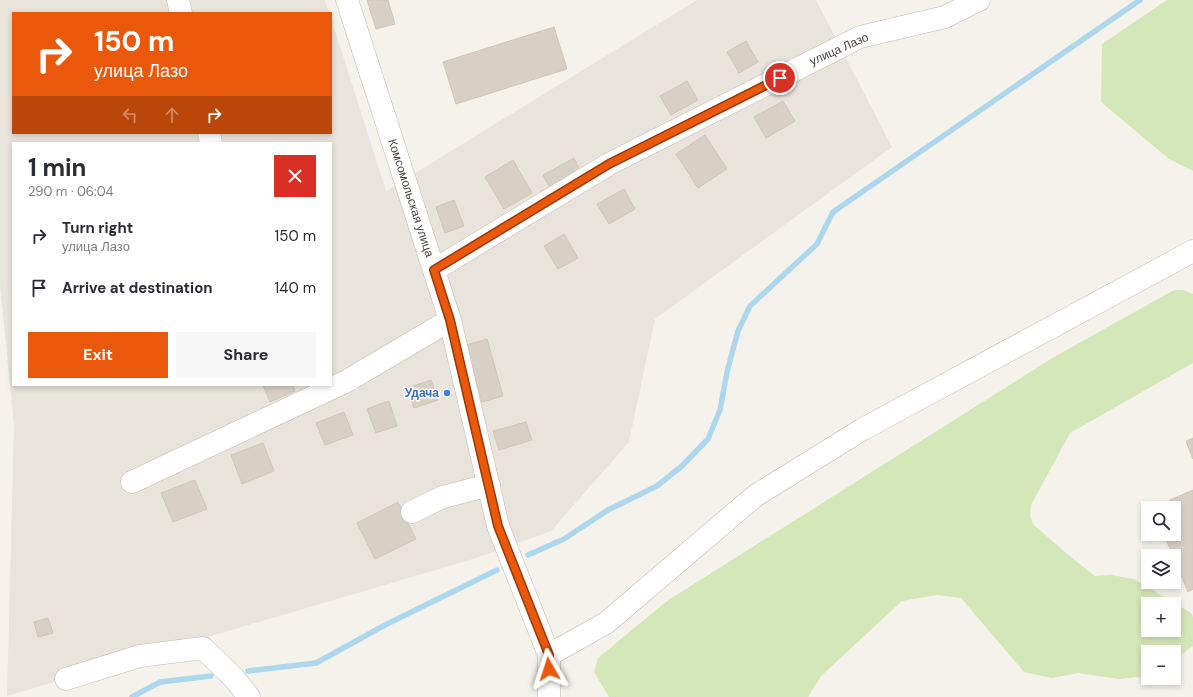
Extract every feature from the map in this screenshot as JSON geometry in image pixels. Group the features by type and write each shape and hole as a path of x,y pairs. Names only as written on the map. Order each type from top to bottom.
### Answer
{"street":[{"path":"178,0 182,12"},
{"name":"Комсомольская улица","path":"347,0 450,320 498,526 549,655 549,697"},
{"name":"улица Лазо","path":"434,270 609,164 860,37 945,17 979,0"},
{"path":"549,655 606,623 755,496 863,429 1193,251"},
{"path":"132,482 347,381 450,320"},
{"path":"412,512 443,497 489,486"},
{"path":"66,679 140,656 203,648 234,678 249,697"}],"shaded area":[{"path":"0,0 325,0 329,12 12,12 12,134 332,134 332,21 386,191 697,0 816,0 892,147 655,319 629,442 551,531 473,559 7,696 14,425 0,286"}],"green space":[{"path":"1167,0 1193,0 1193,171 1169,159 1101,102 1102,44"},
{"path":"1174,290 1183,290 1193,294 1193,363 1070,433 1031,505 1030,515 1033,524 1095,576 1111,575 1134,579 1141,583 1141,589 1151,589 1164,597 1141,597 1141,637 1181,637 1181,607 1191,613 1193,617 1193,646 1181,655 1181,645 1141,645 1141,677 1119,679 1078,673 1052,678 1024,672 961,598 937,595 902,601 821,676 808,697 609,697 594,672 598,658 667,601 1054,357"}],"building":[{"path":"367,0 388,0 395,24 376,29"},
{"path":"554,27 567,69 456,104 443,62"},
{"path":"746,41 758,62 739,73 727,52"},
{"path":"687,81 698,100 671,115 660,96"},
{"path":"783,101 795,121 766,138 754,117"},
{"path":"705,135 727,169 698,188 676,154"},
{"path":"574,158 582,174 551,190 543,175"},
{"path":"513,160 532,193 504,209 485,177"},
{"path":"624,189 635,209 609,224 597,204"},
{"path":"454,200 464,226 445,233 436,207"},
{"path":"564,234 578,258 558,269 544,246"},
{"path":"487,339 503,396 482,402 466,345"},
{"path":"431,380 438,400 414,408 407,388"},
{"path":"263,386 293,386 295,391 270,402"},
{"path":"389,401 397,426 376,433 367,409"},
{"path":"344,412 353,435 325,445 316,423"},
{"path":"526,422 532,440 499,450 493,431"},
{"path":"1193,438 1193,459 1186,441"},
{"path":"263,443 274,471 242,484 231,455"},
{"path":"195,480 207,509 173,522 161,493"},
{"path":"1193,490 1193,589 1188,592 1181,575 1181,549 1170,549 1167,541 1181,541 1181,530 1183,529 1181,525 1181,501 1170,500"},
{"path":"398,502 416,539 375,559 357,523"},
{"path":"48,618 53,633 38,637 34,622"}],"waterway":[{"path":"528,555 564,539 608,510 657,486 682,466 708,439 720,410 727,372 738,331 750,306 817,244 833,212 1140,0"},
{"path":"248,671 316,663 387,624 497,570"},
{"path":"132,697 160,682 211,676"}],"place":[{"name":"Удача","path":"447,393"}],"route":[{"path":"549,669 549,655 498,526 450,320 434,270 609,164 780,78"}]}
